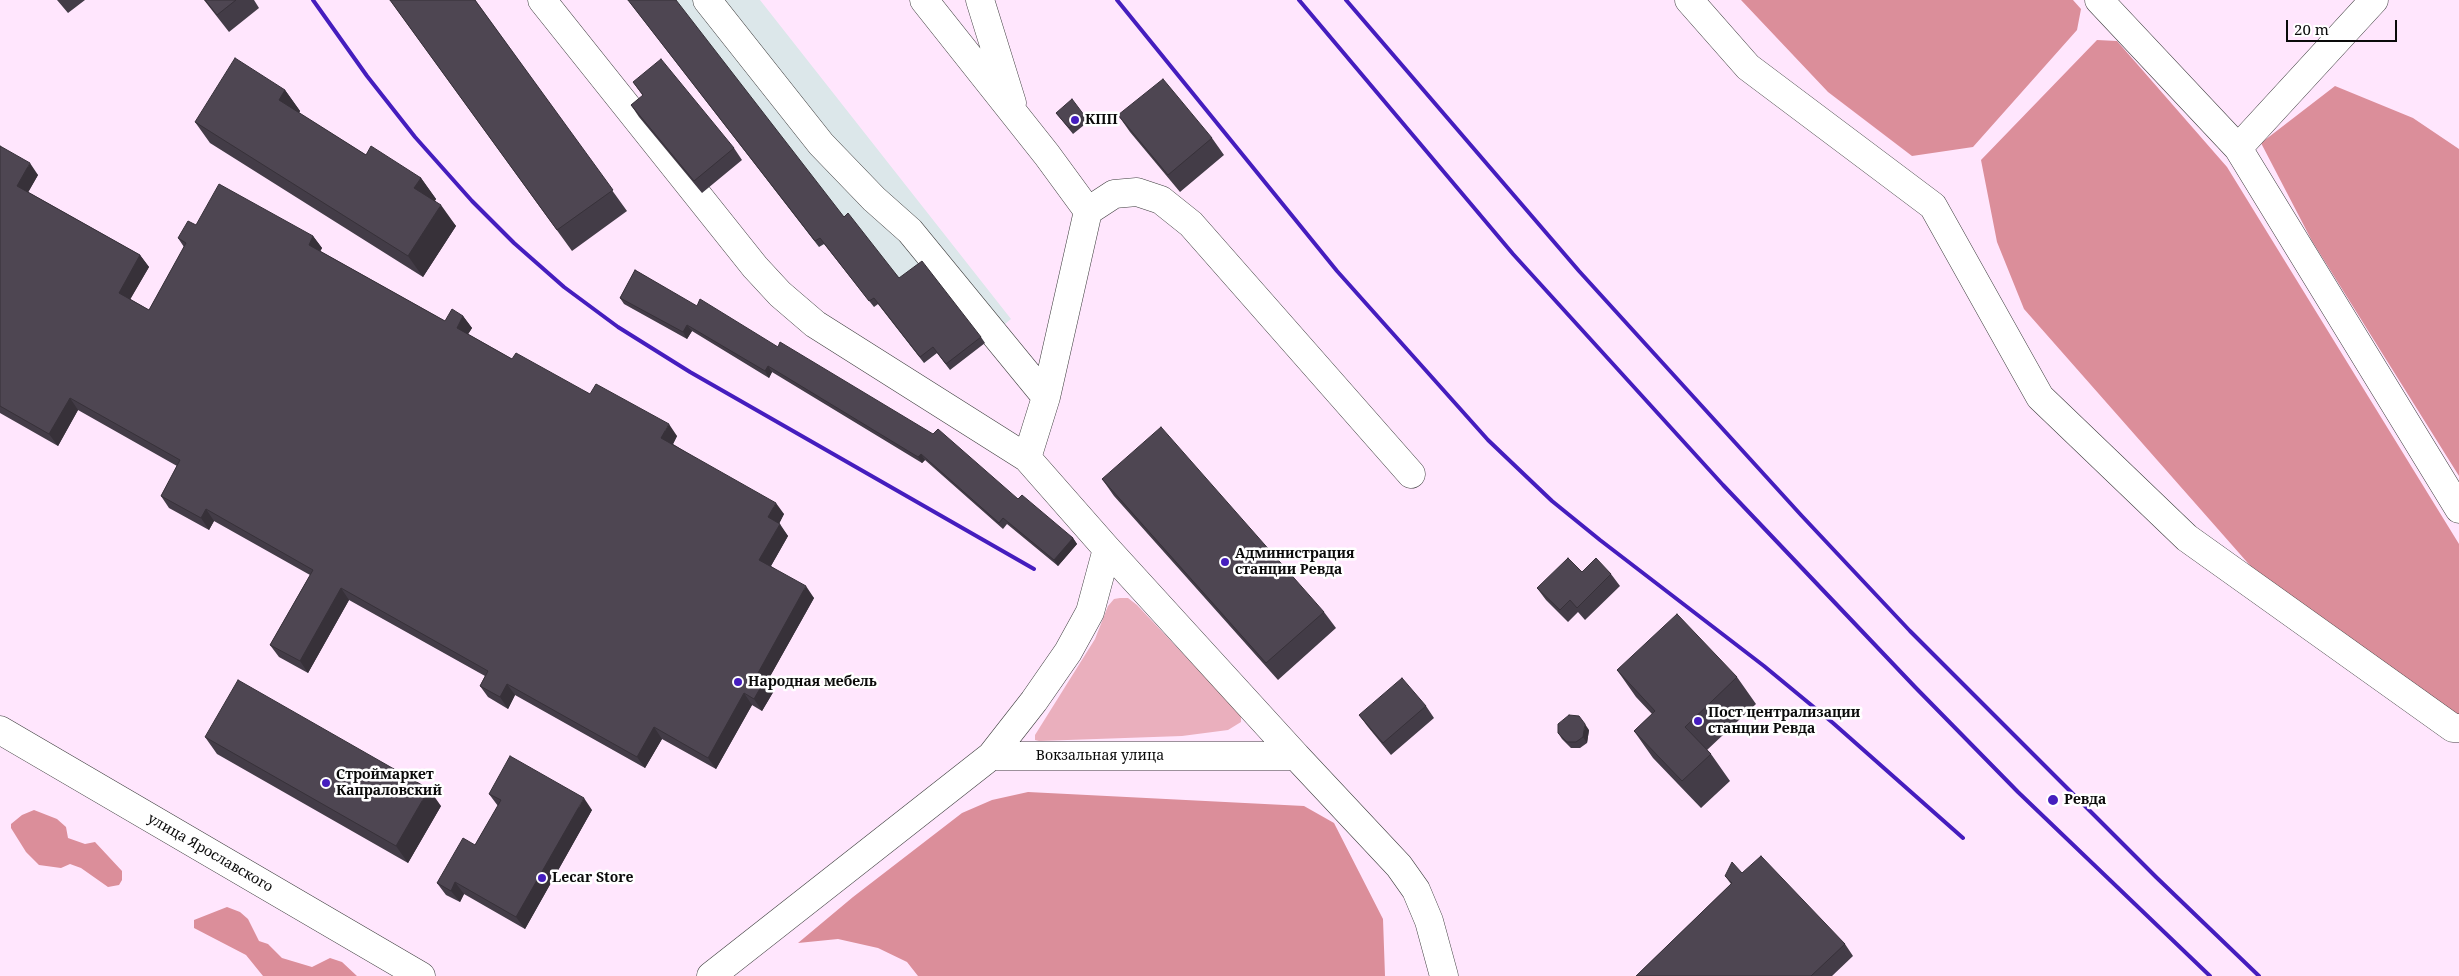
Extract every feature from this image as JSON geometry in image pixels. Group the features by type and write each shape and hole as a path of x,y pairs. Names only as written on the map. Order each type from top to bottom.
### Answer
{"street":[{"path":"542,0 749,259 780,294 815,324 1027,458 1107,549 1399,866 1416,890 1429,921 1444,976"},
{"path":"707,0 820,144 874,199 910,232 1046,397"},
{"path":"924,0 1016,116 1088,212"},
{"path":"980,0 1016,116"},
{"path":"1689,0 1748,67 1933,206 2040,397 2187,538 2453,728 2459,728"},
{"path":"2099,0 2238,148 2459,509"},
{"path":"2238,148 2374,0"},
{"path":"1027,458 1046,397 1088,212 1114,194 1137,192 1161,200 1190,224 1411,474"},
{"path":"710,976 991,756 1034,701 1068,652 1090,612 1107,549"},
{"name":"улица Ярославского","path":"0,730 421,976"},
{"name":"Вокзальная улица","path":"991,756 1296,756"}],"shaded area":[{"path":"628,0 760,0 1011,319 950,370 937,353 924,363 878,304 874,307 825,244 819,247"},
{"path":"1741,0 2073,0 2081,9 2077,30 1973,147 1912,156 1828,92"},
{"path":"2097,40 2117,41 2227,167 2459,544 2459,714 2451,714 2254,570 2024,309 1997,242 1981,160"},
{"path":"2335,86 2413,118 2459,149 2459,476 2312,241 2261,143"},
{"path":"1128,598 1137,605 1241,715 1241,722 1228,730 1182,736 1035,740 1035,735 1095,639 1108,606 1114,599"},
{"path":"1028,792 1304,806 1334,823 1383,919 1385,976 918,976 907,962 878,948 838,939 798,943 853,897 962,813 992,800"},
{"path":"34,810 57,819 66,827 68,838 85,844 95,842 122,871 122,880 119,885 108,887 81,868 70,864 61,868 39,865 26,852 11,828 11,824 22,815"},
{"path":"227,907 240,912 248,919 259,941 268,944 282,958 312,967 330,958 342,962 357,976 263,976 246,955 194,928 194,920"}],"building":[{"path":"205,0 236,0 217,15"},
{"path":"390,0 475,0 613,190 557,230"},
{"path":"628,0 676,0 844,217 848,213 899,278 922,261 981,337 946,364 933,347 920,357 874,298 869,301 820,238 815,241"},
{"path":"235,58 285,90 279,100 366,155 371,146 421,178 414,188 441,205 408,256 195,122"},
{"path":"661,59 734,148 694,181 631,105 643,95 633,82"},
{"path":"1163,79 1212,138 1168,175 1118,115"},
{"name":"КПП","path":"1072,99 1084,115 1069,128 1056,113"},
{"path":"0,146 30,163 17,186 140,255 119,293 149,310 186,243 178,238 188,221 196,225 219,184 313,236 309,245 445,321 452,309 463,316 457,328 512,359 516,353 590,394 596,384 669,424 661,438 776,503 768,517 780,524 759,560 806,586 758,673 766,678 754,699 744,693 708,758 654,727 637,757 507,684 500,697 480,686 488,671 341,588 300,661 270,645 313,570 206,509 201,518 161,496 180,460 70,398 49,434 0,406"},
{"path":"635,270 697,306 700,299 778,347 780,342 933,434 938,429 1018,499 1022,495 1073,538 1054,560 1003,518 999,523 921,454 918,457 768,366 765,371 687,325 683,332 620,298"},
{"name":"Администрация станции Ревда","path":"1161,427 1324,612 1266,663 1102,479"},
{"path":"1568,558 1582,572 1596,558 1611,574 1577,608 1570,600 1560,610 1537,588"},
{"name":"Пост централизации станции Ревда","path":"1677,614 1737,677 1685,727 1711,754 1682,781 1634,731 1655,711 1617,670"},
{"path":"1402,678 1426,706 1383,743 1359,715"},
{"path":"238,680 429,789 396,846 205,737"},
{"path":"1569,715 1579,716 1585,724 1583,737 1576,742 1567,742 1558,733 1558,724"},
{"path":"510,756 584,798 516,917 455,882 451,891 437,883 463,838 475,845 501,800 489,794"},
{"path":"1761,856 1845,944 1811,976 1636,976 1732,883 1725,876 1732,862 1742,873"}],"railway":[{"path":"313,0 367,76 415,137 472,201 514,243 564,287 618,327 690,372 1034,569"},
{"path":"1117,0 1337,271 1488,440 1552,501 1764,666 1833,723 1963,838"},
{"path":"1299,0 1513,254 1723,485 1915,687 2018,792 2210,976"},
{"path":"1346,0 1579,271 1801,515 1910,631 2156,877 2259,976"}],"place":[{"name":"КПП","path":"1075,120"},
{"name":"Администрация станции Ревда","path":"1225,562"},
{"name":"Народная мебель","path":"738,682"},
{"name":"Пост централизации станции Ревда","path":"1698,721"},
{"name":"Строймаркет Капраловский","path":"326,783"},
{"name":"Ревда","path":"2053,800"},
{"name":"Lecar Store","path":"542,878"}]}
